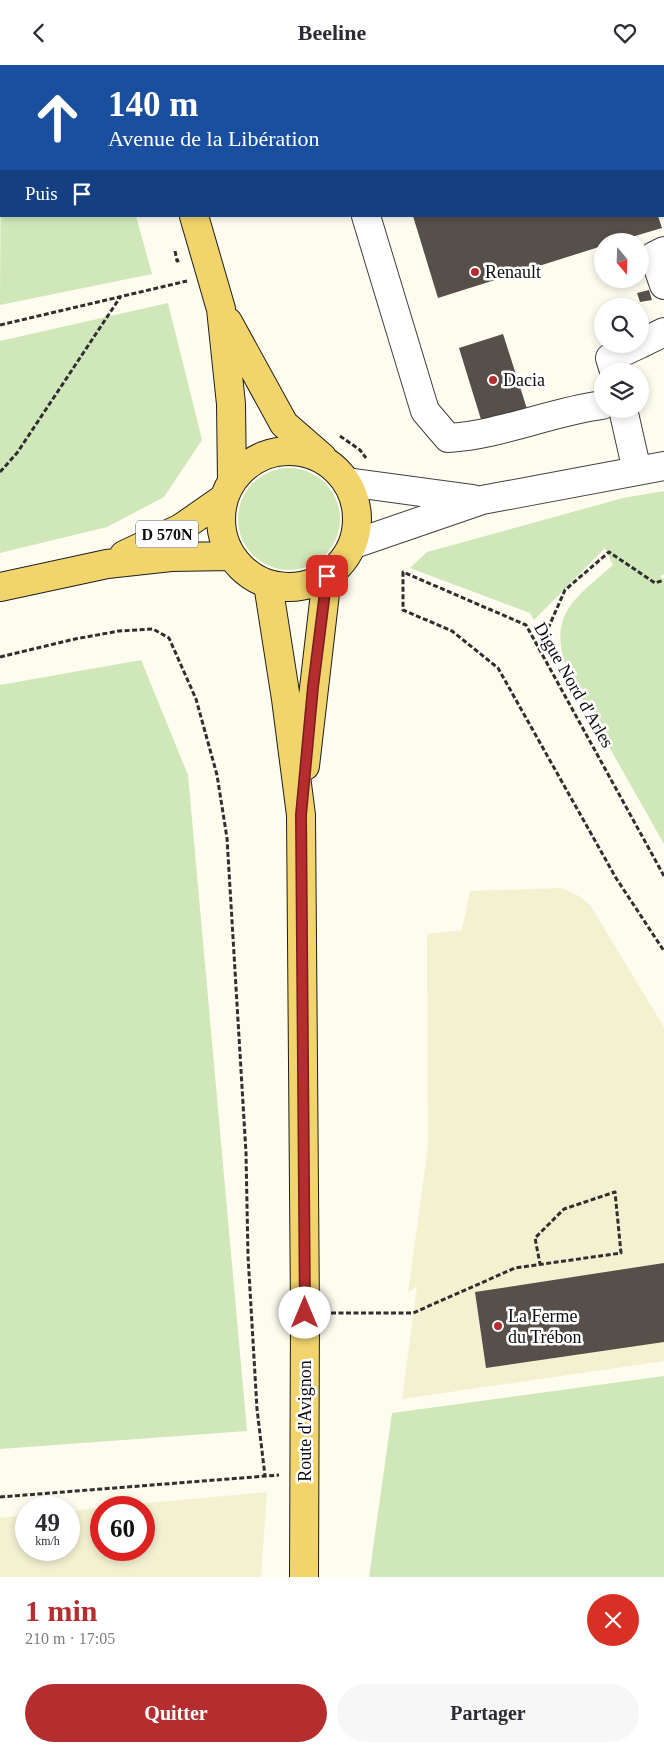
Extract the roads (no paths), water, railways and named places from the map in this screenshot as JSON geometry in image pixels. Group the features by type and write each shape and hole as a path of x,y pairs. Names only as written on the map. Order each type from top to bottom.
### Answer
{"main road":[{"path":"194,217 221,309 231,404 228,489 221,516 222,534 232,557 247,573 268,584 288,588 302,586 327,576 343,562 354,544 358,523 356,501 347,482 337,469 284,424 263,390 221,309"},
{"path":"228,489 246,465 264,455 285,451 306,453 325,460"},
{"name":"D 570N","path":"106,564 181,528 228,489"},
{"name":"D 570N","path":"0,587 106,564 171,557 232,557"},
{"path":"301,815 313,687 327,576"},
{"path":"268,584 286,699 301,815"},
{"name":"Route d'Avignon","path":"301,815 305,1313 304,1577"}],"street":[{"path":"366,217 425,411 448,438 477,437 594,406"},
{"path":"664,251 654,256 664,285"},
{"path":"649,340 664,332"},
{"path":"612,363 610,358 621,353"},
{"path":"625,418 637,471"},
{"path":"354,544 482,499 664,466"},
{"path":"347,482 420,493 482,499"}],"place":[{"name":"Renault","path":"475,272"},
{"name":"Dacia","path":"493,380"},
{"name":"La Ferme du Trébon","path":"498,1326"}]}
